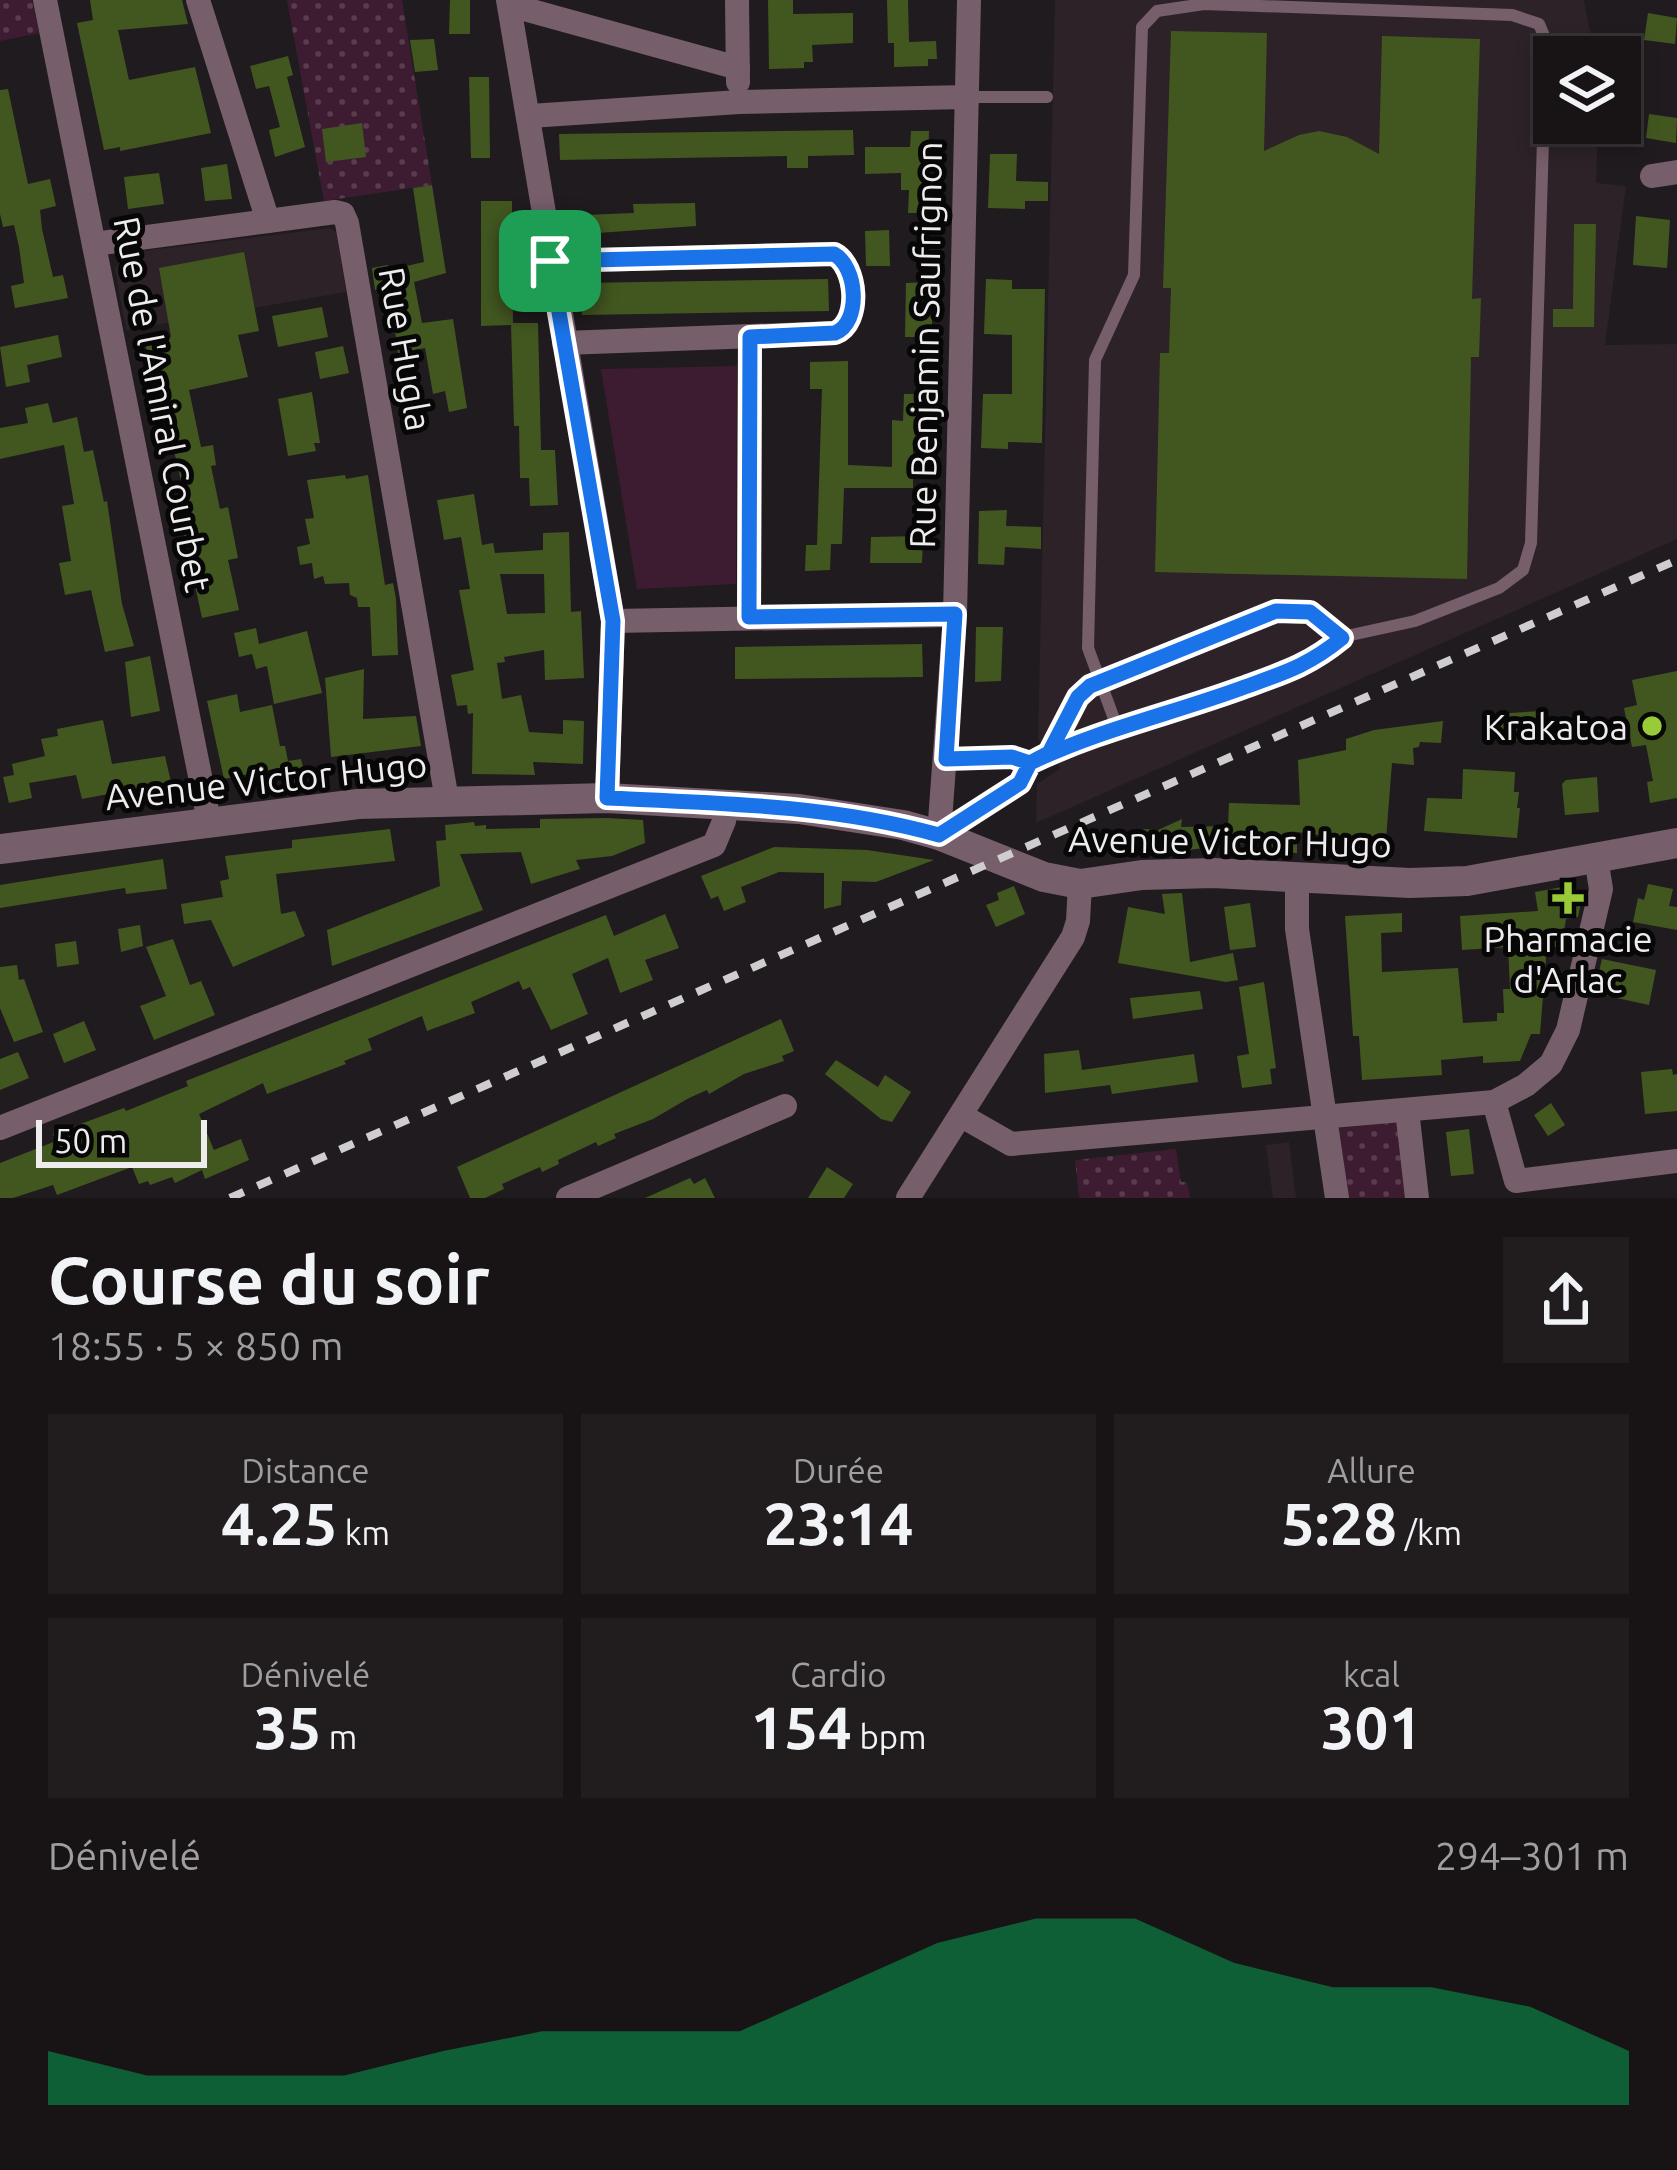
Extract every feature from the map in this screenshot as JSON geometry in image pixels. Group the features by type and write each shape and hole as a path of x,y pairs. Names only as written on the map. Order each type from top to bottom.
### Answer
{"street":[{"name":"Rue de l'Amiral Courbet","path":"45,0 209,821"},
{"path":"94,244 268,220 198,0"},
{"path":"737,0 739,102"},
{"name":"Rue Benjamin Saufrignon","path":"939,835 955,614 969,0"},
{"path":"607,798 613,621 509,3 738,68"},
{"path":"530,116 739,102 966,97"},
{"name":"Rue Hugla","path":"268,220 343,214 447,800"},
{"path":"550,261 834,254 851,271 851,319 835,333 564,343"},
{"path":"749,617 750,337"},
{"path":"613,621 955,614"},
{"name":"Avenue Victor Hugo","path":"0,849 358,804 607,798 799,809 904,825 1044,877 1080,884 1178,873 1468,881 1677,843"},
{"path":"0,1128 714,845 724,821 724,803"},
{"path":"962,1116 1011,1144 1494,1102 1526,1085 1551,1064 1568,1030 1601,889 1596,859"},
{"path":"1297,878 1297,929 1337,1198"},
{"path":"908,1198 1073,937 1080,884"},
{"path":"1494,1102 1516,1181 1677,1161"},
{"path":"568,1198 785,1106"},
{"path":"1407,1110 1418,1198"}],"lane":[{"path":"939,835 1020,783 1030,763 1049,753 1314,661 1342,638 1415,621 1515,579 1528,561 1548,84 1546,38 1539,24 1512,15 1204,4 1157,11 1142,28 1134,275 1095,360 1088,648 1117,727"},
{"path":"966,97 1047,97"},
{"path":"1049,753 1078,697 1100,681 1276,611 1310,612 1342,638"},
{"path":"946,759 1012,757 1030,763"}],"shaded area":[{"path":"0,0 32,0 39,33 0,41"},
{"path":"287,0 402,0 432,185 324,201"},
{"path":"1055,0 1584,0 1591,36 1533,36 1533,144 1597,144 1596,183 1626,186 1605,345 1677,344 1677,539 1036,823 1037,784 1061,768 1038,739"},
{"path":"330,228 336,232 346,292 126,330 115,269 126,253"},
{"path":"737,366 736,584 637,589 601,369"},
{"path":"1400,1122 1409,1198 1341,1198 1332,1129"},
{"path":"1289,1142 1296,1198 1273,1198 1266,1145"},
{"path":"1176,1149 1181,1182 1187,1182 1190,1198 1079,1198 1075,1160"}],"building":[{"path":"90,0 182,0 188,24 118,30 129,80 195,67 211,133 104,150 77,23 93,20"},
{"path":"450,0 470,0 470,34 449,34"},
{"path":"768,0 793,0 793,14 853,13 853,43 812,45 813,62 804,62 804,68 769,69"},
{"path":"887,0 908,0 909,42 936,41 937,59 928,59 928,66 894,67"},
{"path":"1648,13 1677,18 1675,44 1644,40"},
{"path":"1171,31 1267,33 1264,151 1319,131 1347,137 1379,154 1382,36 1480,39 1472,299 1481,298 1479,357 1471,357 1467,579 1155,572 1160,353 1169,353 1171,288 1163,288"},
{"path":"434,39 438,70 415,72 410,40"},
{"path":"288,56 293,75 287,77 305,147 275,157 269,130 280,127 269,86 256,89 250,66"},
{"path":"469,77 489,77 490,158 471,158"},
{"path":"8,89 28,184 50,179 56,206 40,210 42,229 53,277 63,275 68,298 15,308 11,286 24,283 19,247 14,225 3,227 0,214 0,90"},
{"path":"1649,114 1677,118 1676,143 1646,138"},
{"path":"362,123 366,157 326,162 322,129"},
{"path":"853,130 854,155 808,156 808,168 787,168 787,156 560,160 559,134"},
{"path":"911,131 929,131 927,213 908,213 909,190 901,190 901,173 865,174 865,147 910,147"},
{"path":"990,154 1017,154 1016,181 1048,182 1048,201 1025,201 1025,209 988,208"},
{"path":"227,164 232,199 205,201 201,168"},
{"path":"159,173 164,204 128,209 124,177"},
{"path":"432,185 446,273 414,282 422,323 453,319 467,408 449,412 445,391 433,394 425,348 398,353 389,287 375,290 372,268 388,265 389,270 424,262 413,188"},
{"path":"481,201 512,201 513,323 538,323 541,450 555,450 558,505 530,506 529,478 520,478 511,325 481,326"},
{"path":"695,203 696,226 584,234 584,215 634,213 633,204"},
{"path":"1636,216 1670,220 1667,268 1633,265"},
{"path":"1574,224 1596,224 1594,327 1553,327 1553,309 1573,309"},
{"path":"889,230 890,266 866,266 865,231"},
{"path":"244,252 259,331 238,335 248,377 189,390 201,447 213,445 216,465 211,466 220,509 228,507 238,558 228,560 239,610 202,618 176,496 184,494 145,342 171,337 159,268"},
{"path":"828,279 829,311 582,315 581,283"},
{"path":"986,279 1012,280 1012,289 1045,289 1042,443 1008,442 1008,449 981,448 983,394 1012,394 1012,335 984,334"},
{"path":"932,282 932,337 905,337 906,283"},
{"path":"322,307 328,337 278,347 272,316"},
{"path":"58,335 62,357 27,365 30,382 6,387 0,347"},
{"path":"343,346 349,373 320,379 315,352"},
{"path":"848,361 848,465 892,467 892,420 903,421 904,394 930,394 929,448 913,448 913,488 844,488 842,544 831,544 830,570 805,571 806,545 817,545 822,389 810,389 810,362"},
{"path":"312,392 320,443 314,443 316,451 288,456 278,399"},
{"path":"48,403 53,423 77,417 84,452 93,450 134,646 105,652 91,590 65,595 59,563 71,561 62,506 74,504 64,445 0,459 0,428 28,423 25,408"},
{"path":"345,475 346,479 368,475 385,585 393,583 396,599 398,655 372,656 370,607 358,607 349,583 325,584 323,576 314,579 312,563 300,565 297,547 310,544 305,519 314,518 307,480"},
{"path":"474,494 482,545 493,543 495,553 543,550 543,533 569,532 571,612 581,611 584,678 545,680 544,650 504,657 505,662 497,663 502,699 521,695 529,732 563,734 563,720 584,721 583,764 533,762 535,775 472,774 473,713 468,714 467,705 457,706 451,675 474,670 459,590 470,589 461,537 444,540 437,500","holes":["500,574 544,574 545,613 507,614"]},
{"path":"1007,510 1006,526 1041,527 1041,549 1005,547 1004,565 978,564 979,511"},
{"path":"923,536 922,563 870,563 871,537"},
{"path":"976,627 1003,627 1001,681 975,682"},
{"path":"256,628 259,644 307,631 322,693 274,704 267,666 256,669 252,654 239,657 234,633"},
{"path":"922,644 923,677 735,679 735,647"},
{"path":"150,656 160,711 131,717 125,662"},
{"path":"364,669 363,719 416,716 421,746 331,757 325,678"},
{"name":"Krakatoa","path":"1677,671 1677,798 1650,803 1647,782 1653,781 1646,745 1632,747 1624,708 1637,705 1632,680"},
{"path":"237,694 240,712 272,705 280,746 285,746 288,761 301,759 308,788 290,791 285,767 224,779 207,701"},
{"path":"1541,711 1543,739 1497,742 1495,714"},
{"path":"103,720 112,764 165,756 171,782 82,799 76,775 29,783 32,798 9,803 3,777 14,775 12,764 45,756 41,739 58,736 57,729"},
{"path":"1443,721 1441,743 1420,742 1413,748 1414,765 1392,763 1386,839 1393,840 1391,860 1332,855 1333,837 1297,832 1297,853 1273,852 1271,840 1146,855 1143,829 1158,830 1182,819 1181,827 1228,826 1229,803 1300,805 1298,760 1346,750 1346,739 1374,730"},
{"path":"1463,769 1515,772 1514,792 1519,792 1520,808 1517,838 1424,831 1427,798 1462,799"},
{"path":"1597,777 1599,812 1565,815 1562,784"},
{"path":"540,819 643,820 645,843 612,856 576,860 580,869 531,884 521,852 460,854 483,910 332,966 327,930 440,886 436,841 446,840 445,825 474,822 486,829 540,828"},
{"path":"390,829 395,861 276,874 281,914 295,911 305,936 233,967 211,920 184,924 181,904 223,897 220,881 229,879 225,856 292,848 292,840"},
{"path":"774,847 867,850 934,860 876,882 842,881 841,905 824,909 824,873 779,872 741,887 746,902 724,911 718,896 711,899 701,876"},
{"path":"163,859 167,889 126,894 125,888 0,908 0,885"},
{"path":"1648,884 1673,889 1669,906 1677,907 1677,930 1633,922 1638,898 1644,900"},
{"path":"1573,885 1582,897 1578,917 1566,919 1561,948 1547,946 1540,1034 1531,1034 1520,1061 1483,1063 1483,1056 1441,1060 1442,1075 1362,1080 1359,1036 1353,1036 1345,916 1402,913 1402,932 1381,933 1382,972 1458,968 1463,1023 1497,1021 1497,1013 1504,1013 1503,989 1510,989 1508,947 1462,950 1460,916 1538,911 1535,892"},
{"path":"1014,886 1025,914 996,927 986,905 999,900 997,893"},
{"path":"1182,893 1190,962 1233,953 1238,980 1226,982 1118,963 1128,907 1165,914 1162,894"},
{"path":"1250,903 1256,947 1230,950 1224,907"},
{"path":"665,914 679,948 645,960 653,980 620,993 608,958 572,974 588,1014 551,1030 530,987 523,990 519,981 471,1002 475,1013 427,1031 422,1016 368,1039 372,1050 344,1061 346,1064 267,1094 263,1083 199,1114 214,1150 241,1139 249,1160 205,1179 202,1170 175,1183 172,1177 139,1184 132,1167 57,1195 53,1185 0,1198 0,1163 56,1141 53,1134 126,1111 188,1086 186,1081 606,915 614,936"},
{"path":"140,925 143,946 121,952 118,929"},
{"path":"173,939 190,985 201,981 215,1015 154,1040 140,1006 166,996 146,947"},
{"path":"76,941 79,964 57,967 55,944"},
{"path":"1602,959 1656,970 1649,1005 1594,993"},
{"path":"17,965 43,1032 14,1042 0,1008 0,967"},
{"path":"1264,982 1276,1068 1270,1069 1272,1084 1242,1088 1237,1056 1249,1054 1239,987"},
{"path":"1200,991 1203,1009 1133,1019 1130,998"},
{"path":"781,1019 794,1051 782,1056 784,1061 689,1098 614,1134 616,1138 598,1146 596,1142 542,1172 540,1167 502,1184 504,1189 485,1198 470,1198 457,1167"},
{"path":"84,1021 96,1050 64,1063 53,1034"},
{"path":"1079,1050 1082,1070 1194,1054 1198,1082 1112,1094 1110,1085 1045,1093 1044,1054"},
{"path":"18,1052 29,1078 0,1090 0,1059"},
{"path":"836,1060 878,1087 885,1075 911,1092 892,1122 881,1119 825,1074"},
{"path":"1672,1069 1677,1074 1677,1111 1645,1114 1641,1072"},
{"path":"1551,1103 1565,1125 1548,1136 1534,1115"},
{"path":"1469,1129 1474,1174 1451,1176 1446,1132"},
{"path":"827,1167 853,1184 844,1198 808,1198"},
{"path":"690,1178 694,1184 705,1178 715,1198 645,1198"}],"railway":[{"path":"230,1198 1677,560"}],"place":[{"name":"Krakatoa","path":"1652,726"},
{"name":"Pharmacie d'Arlac","path":"1568,898"}],"route":[{"path":"550,261 613,621 607,798 799,809 939,835 1020,783 1030,763 1049,753 1078,697 1090,686 1276,611 1310,612 1342,638 1314,661 1165,716 1117,727 1030,763 1012,757 946,759 955,614 749,617 750,337 845,329 851,319 851,271 845,260 834,254 550,261"}]}
